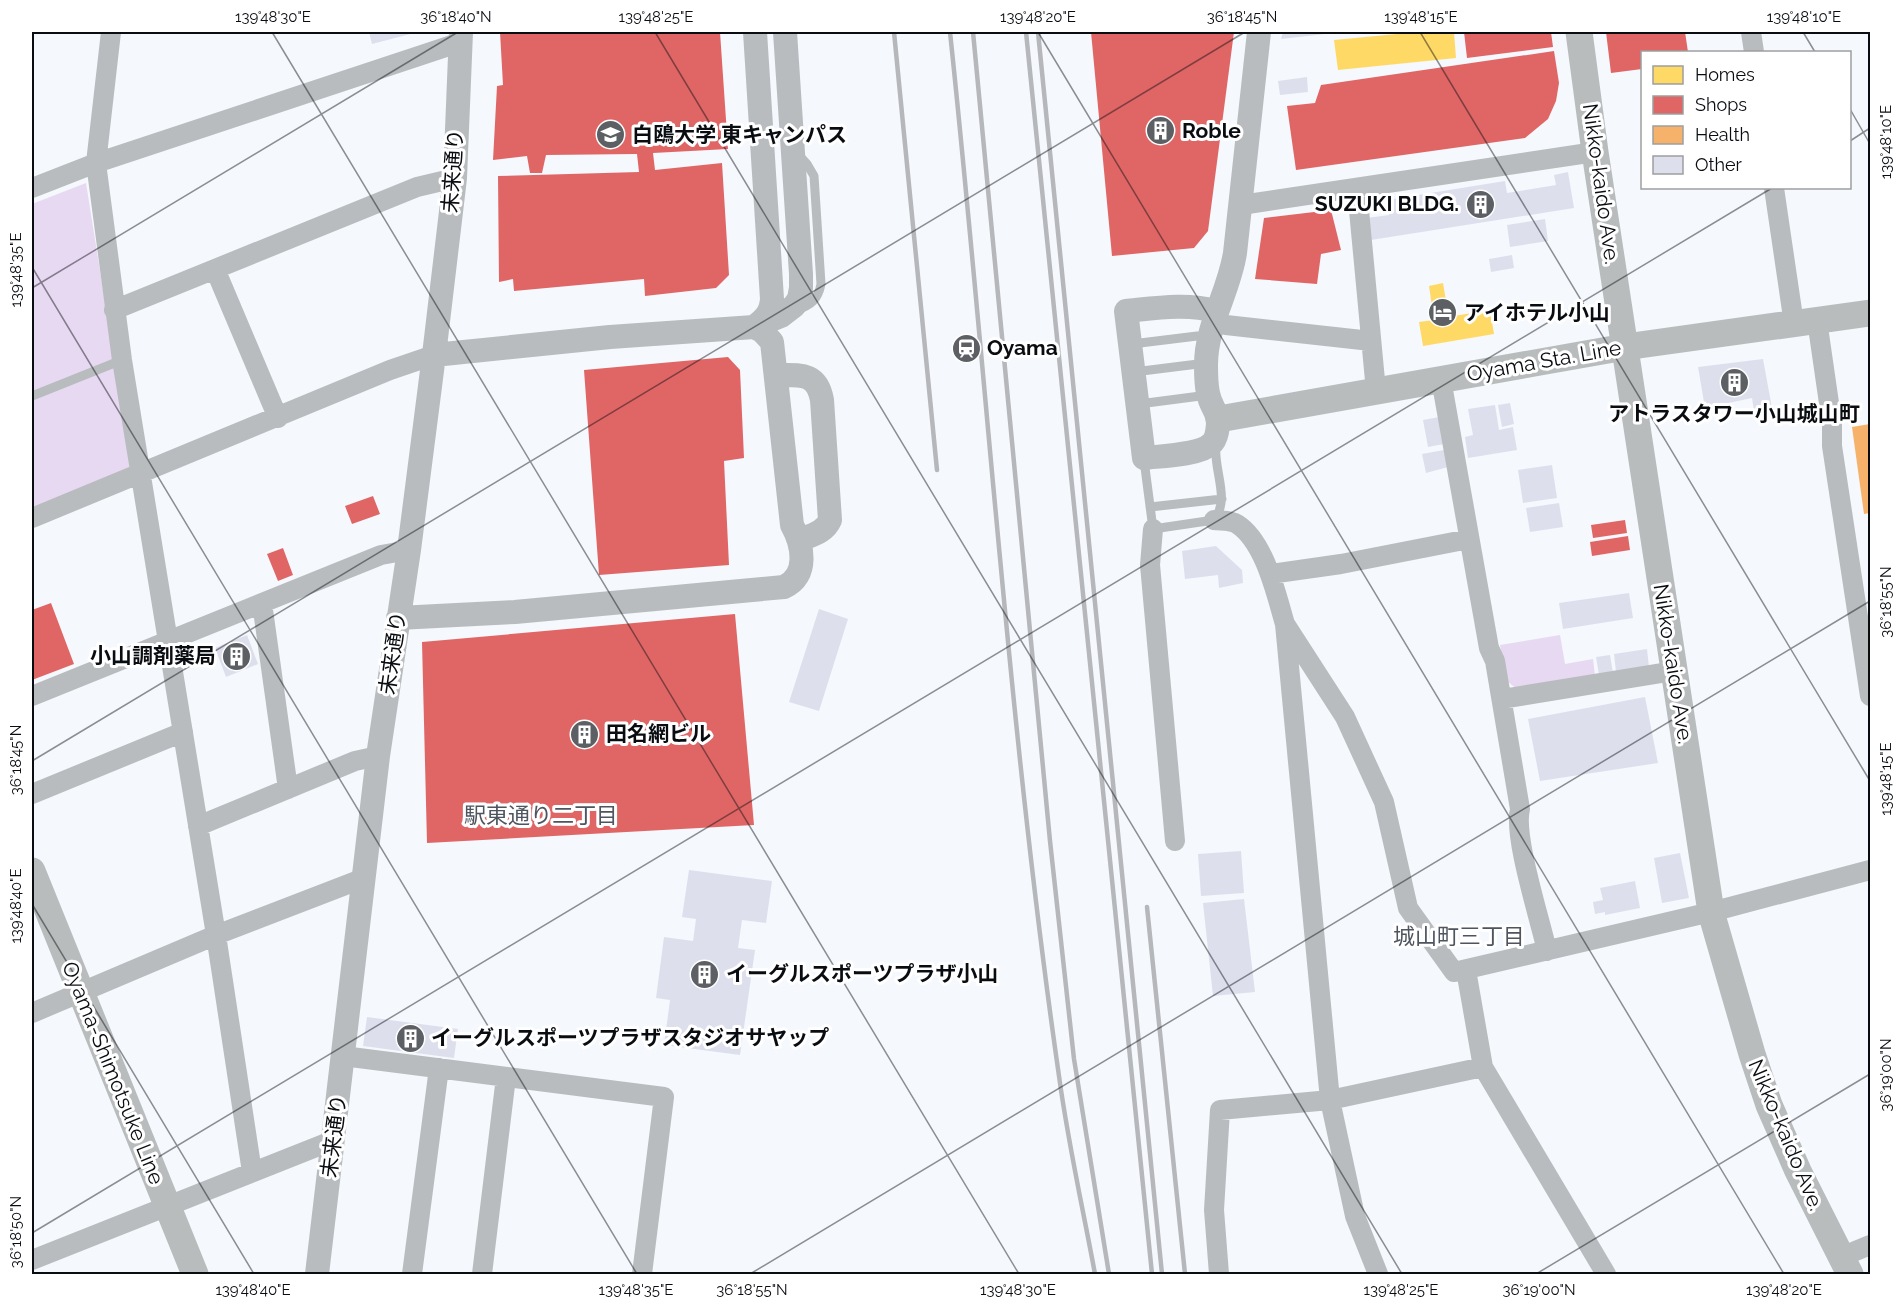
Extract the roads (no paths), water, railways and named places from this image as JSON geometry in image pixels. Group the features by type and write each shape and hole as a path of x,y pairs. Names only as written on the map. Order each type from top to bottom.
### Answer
{"main road":[{"name":"Nikko-kaido Ave.","path":"1579,32 1595,152 1710,912 1769,1105 1798,1172 1845,1266"},
{"name":"Oyama Sta. Line","path":"1214,407 1376,391 1625,347 1870,313"},
{"name":"Oyama-Shimotsuke Line","path":"32,871 195,1275"}],"street":[{"path":"111,32 96,163 114,310 216,935 252,1173"},
{"path":"754,327 768,315 772,299 755,32"},
{"path":"32,518 390,370 434,355 610,337 754,327 781,316 799,299 801,288 785,32"},
{"path":"1259,32 1232,272 1213,324 1206,363 1214,407 1216,438 1207,448 1144,458 1126,311 1170,306 1202,307 1213,324 1371,341"},
{"path":"1751,32 1754,51"},
{"path":"32,188 96,163 461,37"},
{"name":"未来通り","path":"317,1275 378,756 409,550 434,355 454,178 461,37"},
{"path":"1241,204 1357,189 1595,152"},
{"path":"114,310 417,187 454,178"},
{"path":"1357,189 1376,391"},
{"path":"1774,189 1805,322 1832,424 1832,446 1870,696"},
{"path":"215,269 278,418"},
{"path":"398,618 515,612 784,587 792,584 800,570 801,540 792,525 777,375 772,342 768,336 754,327"},
{"path":"777,375 801,375 810,378 818,384 822,400 830,520 828,526 822,531 801,540"},
{"path":"1441,379 1489,648 1495,661 1502,699 1520,809 1518,819 1524,856 1547,951"},
{"path":"1214,520 1235,523 1252,538 1270,574 1285,624 1330,1100 1356,1216 1377,1275"},
{"path":"1153,529 1150,565 1175,842"},
{"path":"1270,574 1341,564 1469,539"},
{"path":"32,696 381,555 409,550"},
{"path":"262,603 288,789"},
{"path":"1285,624 1345,717 1384,802 1408,908 1454,972 1710,912 1870,870"},
{"path":"1502,699 1674,671"},
{"path":"32,794 183,732"},
{"path":"198,826 355,761 378,756"},
{"path":"32,1013 216,935 364,878"},
{"path":"1466,970 1483,1066 1606,1275"},
{"path":"343,1056 664,1097 642,1275"},
{"path":"1219,1275 1214,1210 1220,1110 1330,1100 1483,1066"},
{"path":"412,1275 439,1068"},
{"path":"482,1275 506,1077"},
{"path":"32,1260 333,1140"},
{"path":"1845,1266 1870,1245"}],"lane":[{"path":"1130,344 1197,336 1213,324"},
{"path":"32,396 122,360"},
{"path":"1133,372 1206,363"},
{"path":"1136,404 1214,407 1215,450 1222,499 1220,513 1214,520 1153,529 1144,458"},
{"path":"1150,507 1222,499"}],"railway":[{"path":"894,32 937,470"},
{"path":"950,32 1012,685 1041,946 1071,1151 1095,1274"},
{"path":"973,32 1050,841 1074,1059 1109,1274"},
{"path":"1026,32 1152,1274"},
{"path":"1038,32 1162,1274"},
{"path":"1147,907 1185,1274"}],"place":[{"name":"Roble","path":"1161,131"},
{"name":"白鴎大学 東キャンパス","path":"611,135"},
{"name":"SUZUKI BLDG.","path":"1480,204"},
{"name":"アイホテル小山","path":"1443,313"},
{"name":"Oyama","path":"966,348"},
{"name":"アトラスタワー小山城山町","path":"1734,383"},
{"name":"小山調剤薬局","path":"237,656"},
{"name":"田名網ビル","path":"585,734"},
{"name":"イーグルスポーツプラザ小山","path":"705,974"},
{"name":"イーグルスポーツプラザスタジオサヤップ","path":"410,1038"}],"district":[{"name":"駅東通り二丁目","path":"541,815"},
{"name":"城山町三丁目","path":"1459,936"}]}
